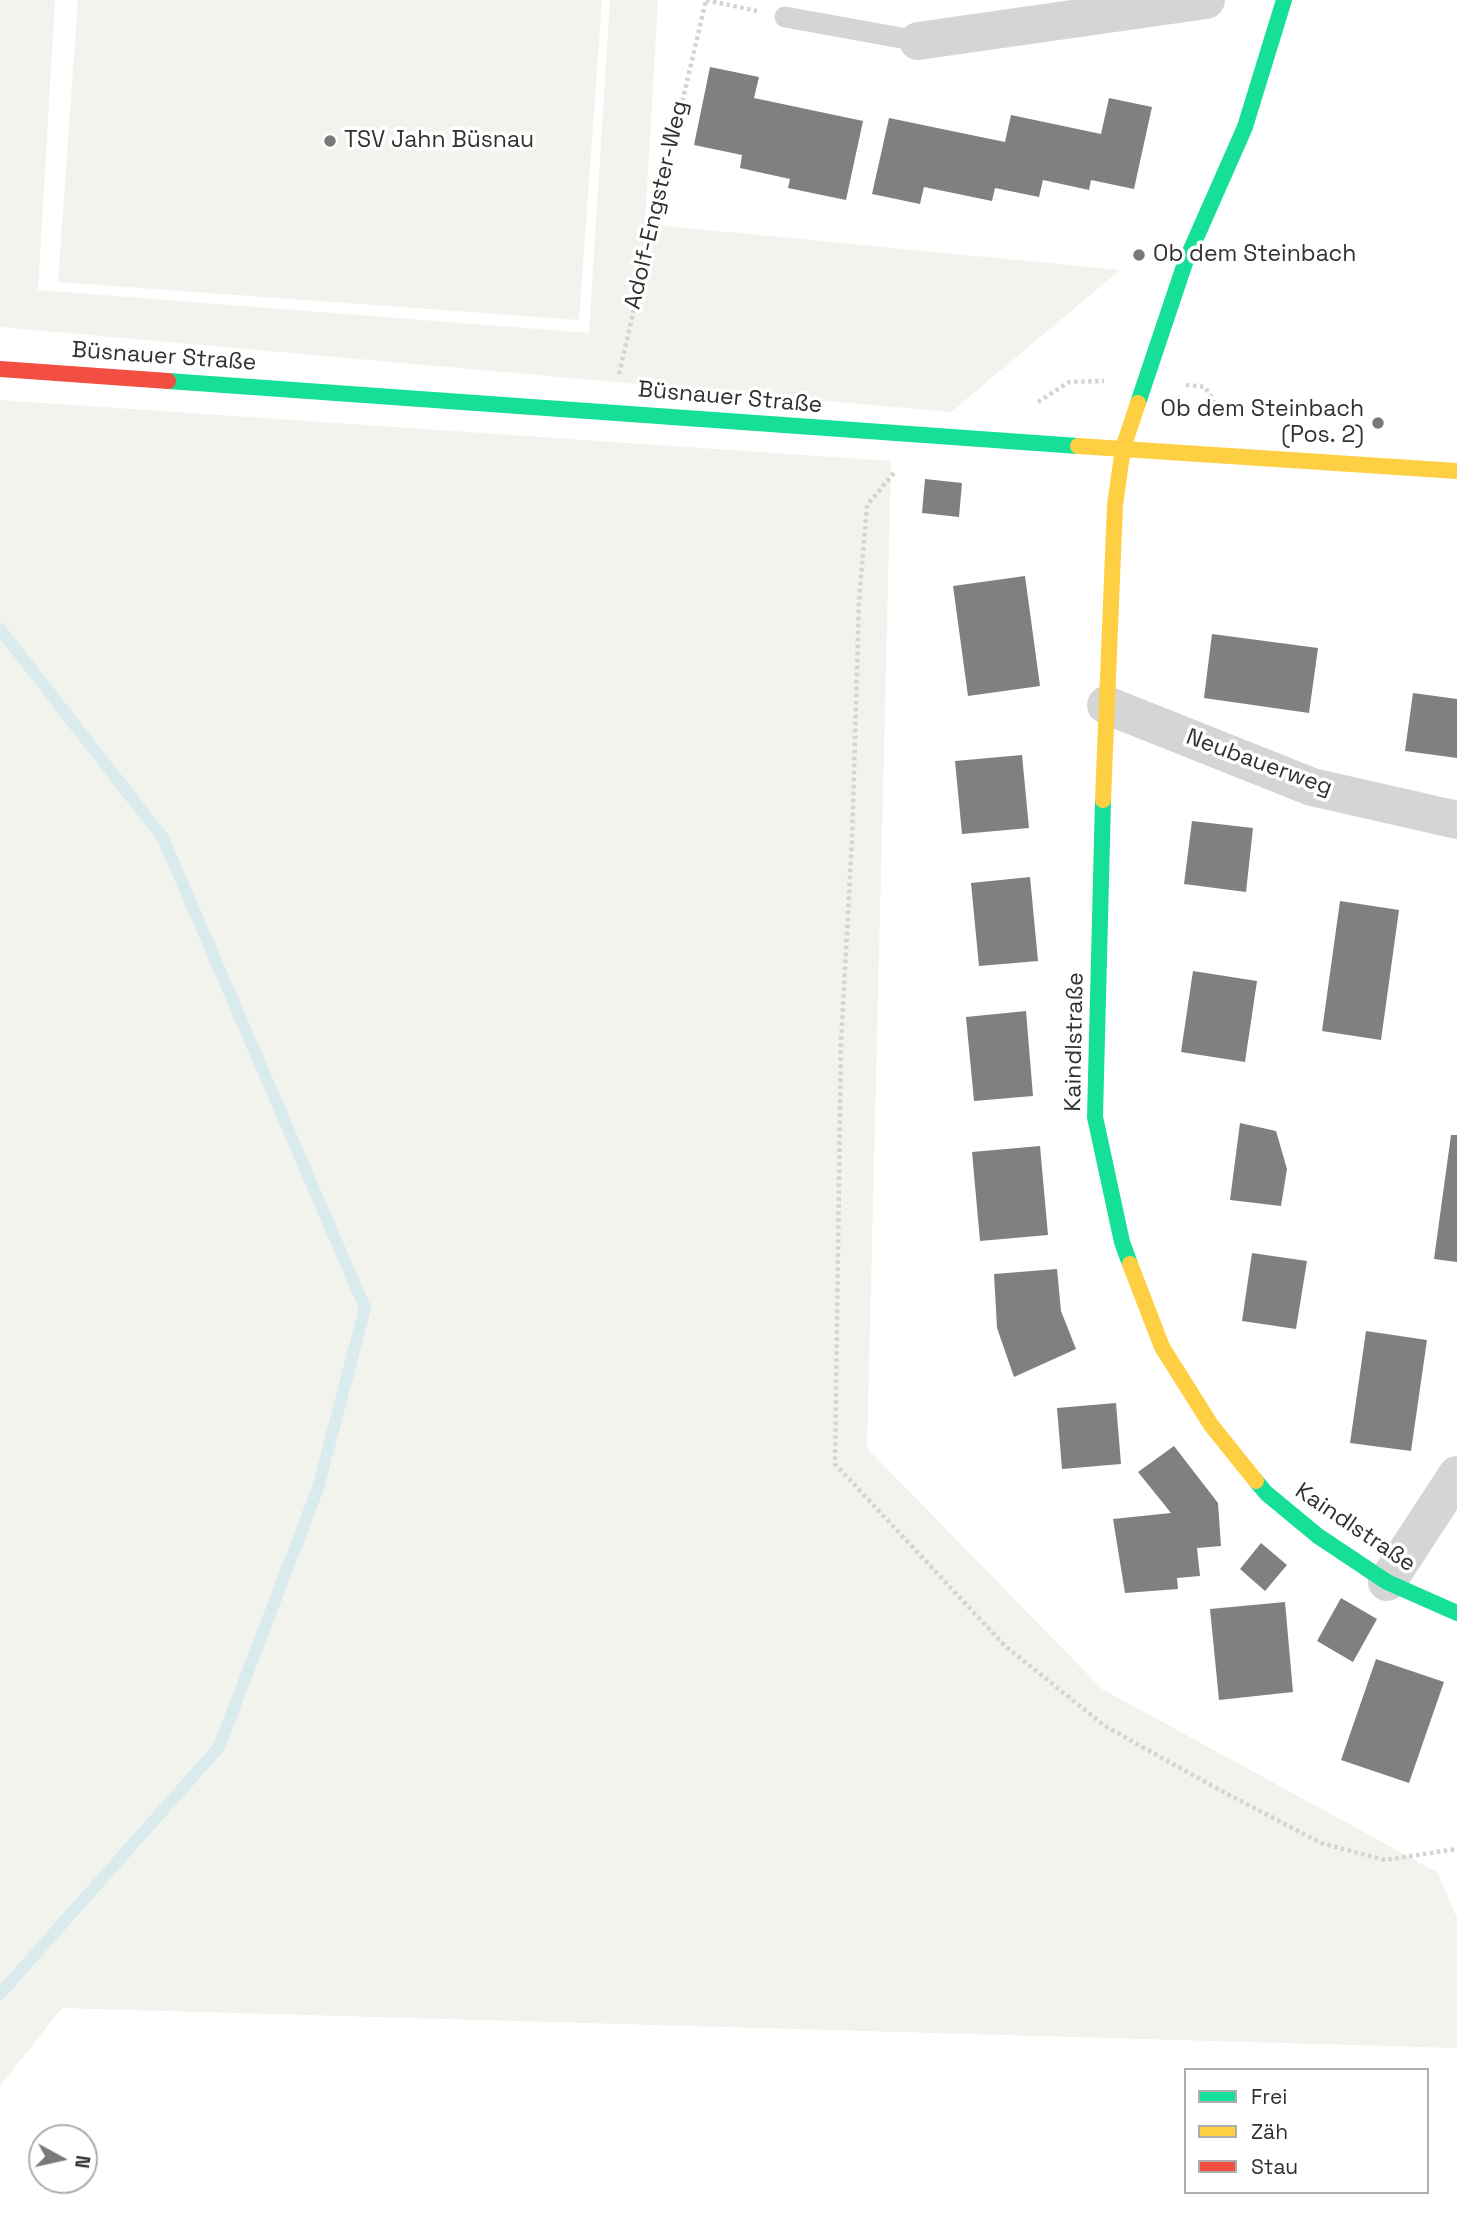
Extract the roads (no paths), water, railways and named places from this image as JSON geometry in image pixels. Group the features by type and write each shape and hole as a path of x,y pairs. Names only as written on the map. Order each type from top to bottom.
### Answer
{"street":[{"path":"918,41 1206,0"},
{"path":"1123,449 1185,263 1245,127 1283,0"},
{"name":"Büsnauer Straße","path":"0,369 611,411 912,435 1457,471"},
{"name":"Kaindlstraße","path":"1123,449 1115,505 1106,705 1095,1117 1122,1242 1162,1347 1211,1424 1266,1493 1318,1536 1387,1581 1457,1613"},
{"name":"Neubauerweg","path":"1106,705 1312,787 1457,820"},
{"path":"1387,1581 1457,1475"}],"lane":[{"path":"785,16 918,41"}],"waterway":[{"path":"0,629 163,838 365,1308 318,1488 219,1747 0,1994"}],"place":[{"name":"TSV Jahn Büsnau","path":"330,141"},
{"name":"Ob dem Steinbach","path":"1139,255"},
{"name":"Ob dem Steinbach (Pos. 2)","path":"1378,423"}]}
